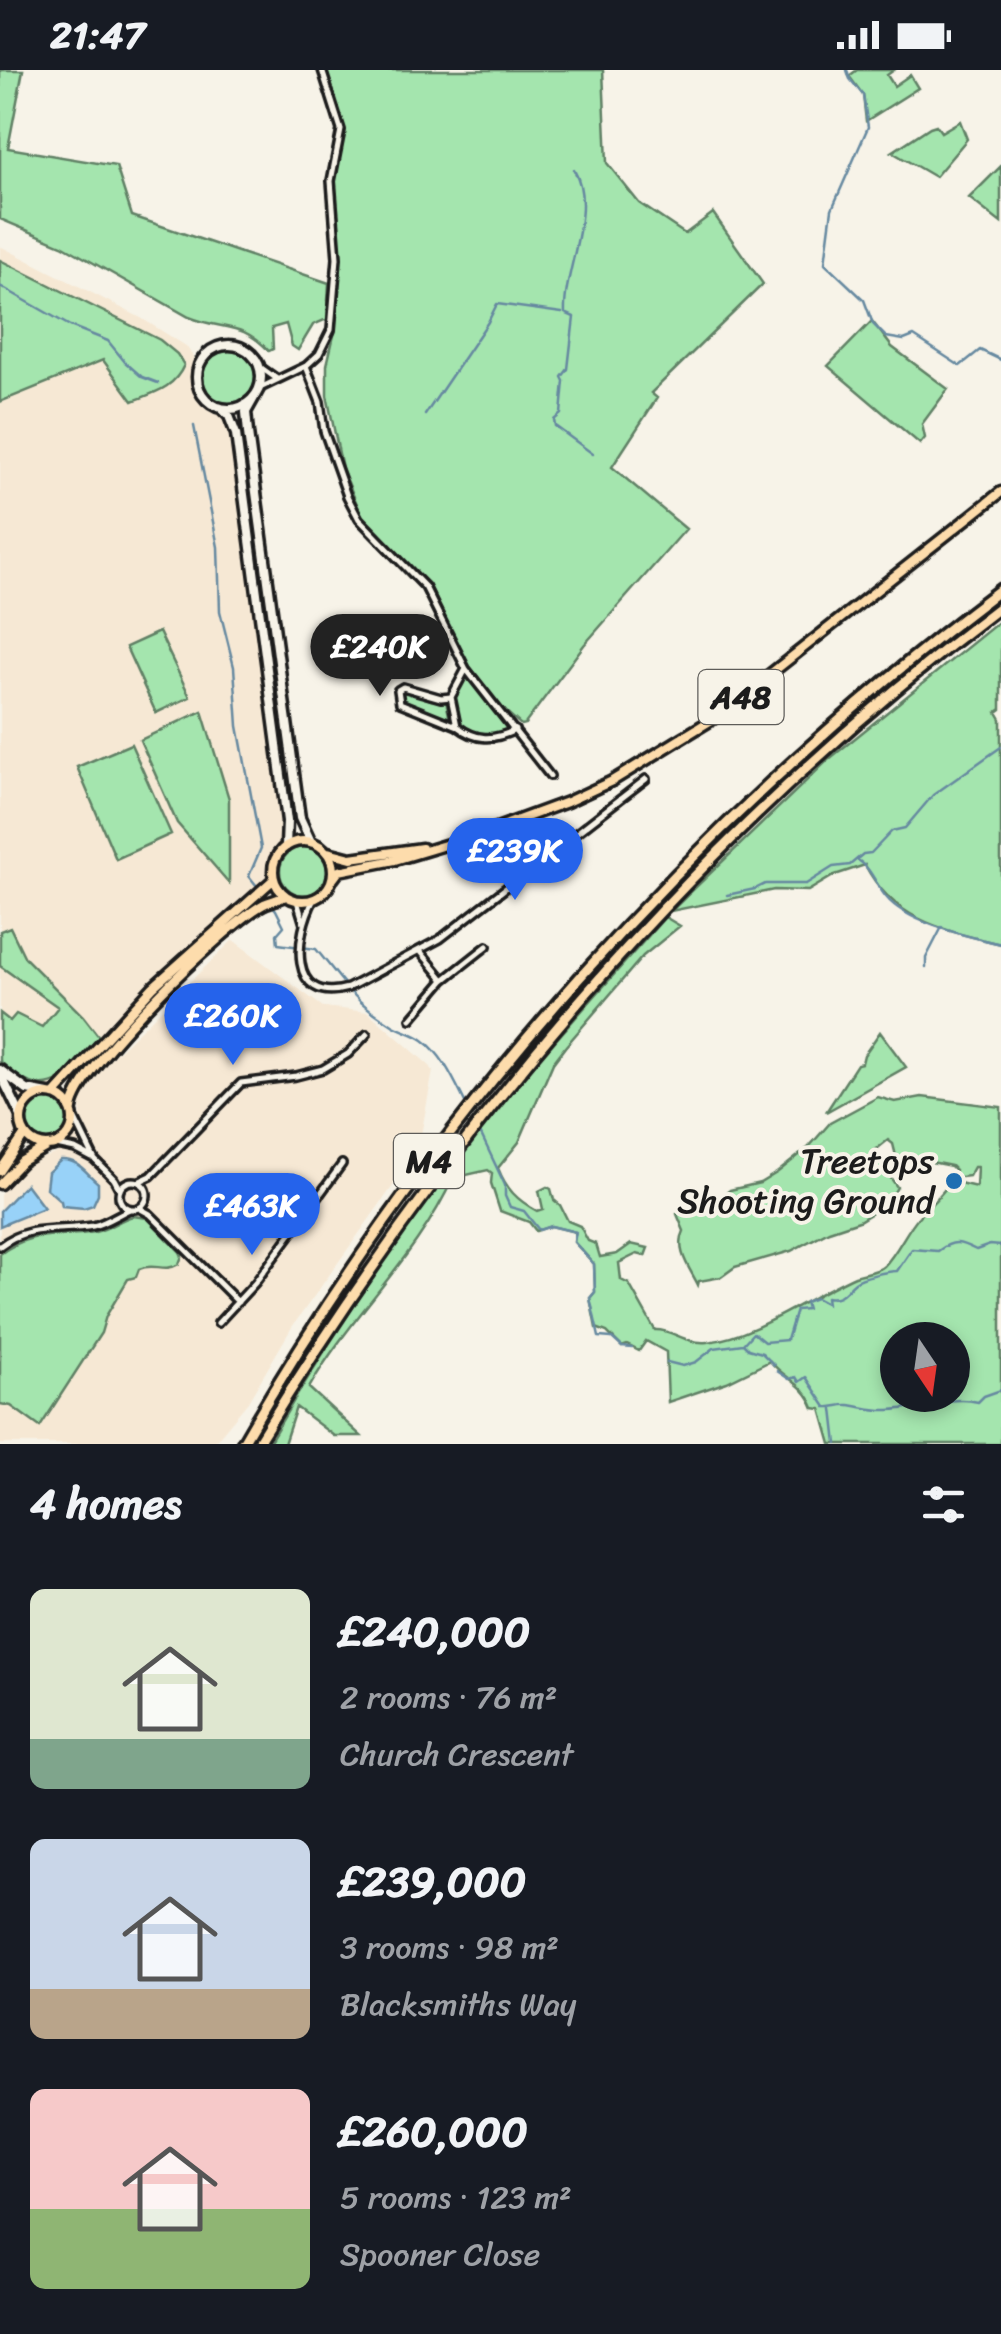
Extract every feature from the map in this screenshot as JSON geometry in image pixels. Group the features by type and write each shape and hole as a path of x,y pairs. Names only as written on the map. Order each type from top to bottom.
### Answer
{"highway":[{"name":"M4","path":"240,1444 345,1278 418,1174 578,980 727,823 836,723 1001,589"},
{"name":"M4","path":"258,1444 338,1314 429,1185 588,990 664,907 816,760 1001,607"}],"main road":[{"name":"A48","path":"332,878 339,871 446,845 586,794 713,719 1001,492"},
{"path":"298,841 311,842 326,851 334,869 322,894 314,899 286,896 274,879 276,858 286,846 298,841"},
{"name":"A48","path":"326,851 350,858 446,845"},
{"path":"52,1146 32,1141 25,1134 22,1116 26,1104 70,1081 153,986 274,879"},
{"path":"0,1184 22,1161 69,1135 73,1099 156,999 262,905 286,896"},
{"path":"51,1094 66,1101 72,1112"},
{"path":"0,1171 25,1134"}],"street":[{"path":"221,408 240,407 277,378 306,366 319,354 331,330 337,258 330,181 342,130 322,70"},
{"path":"277,378 235,345 224,345 204,356 196,376 206,399 221,408 234,424 236,434 288,820 286,846"},
{"path":"306,366 347,496 372,534 425,586 466,669 550,776"},
{"path":"260,367 257,392 246,412 248,434 300,818 311,842"},
{"path":"457,726 451,697 466,669"},
{"path":"451,697 441,698 403,687 398,690 400,703 476,738 486,740 516,730"},
{"path":"314,899 304,927 299,960 314,987 338,991 421,952 646,779"},
{"path":"296,900 304,927"},
{"path":"411,1020 444,980 487,946"},
{"path":"421,952 444,980"},
{"path":"150,1214 146,1188 151,1176 241,1083 296,1076 323,1068 348,1054 367,1034"},
{"path":"0,1072 26,1090 51,1094"},
{"path":"0,1072 22,1116"},
{"path":"72,1112 95,1160"},
{"path":"52,1146 75,1149 95,1160 114,1178 121,1202 111,1218"},
{"path":"218,1322 239,1302 342,1164"},
{"path":"120,1190 151,1176"},
{"path":"114,1178 146,1188"},
{"path":"138,1208 148,1198"},
{"path":"121,1202 130,1209"},
{"path":"0,1246 30,1230 90,1226 138,1208 150,1214 239,1302"}],"shaded area":[{"path":"0,246 141,318 186,346 199,365 199,390 229,416 248,509 286,846 276,858 274,879 196,946 54,1095 41,1095 27,1104 21,1116 25,1134 0,1171"},
{"path":"233,940 323,1007 368,1012 430,1066 433,1071 418,1151 292,1327 248,1402 213,1444 0,1444 0,1194 25,1164 57,1153 69,1144 81,1126 80,1098 94,1075"}],"green space":[{"path":"0,70 23,70 8,148 116,166 132,216 329,283 327,319 313,325 298,350 292,346 286,324 272,328 273,349 269,351 249,335 189,317 62,245 0,219"},
{"path":"322,70 603,70 607,163 639,203 685,234 713,213 763,284 651,393 657,398 612,467 686,529 584,645 525,724 521,725 503,709 465,660 429,584 364,521 342,468 327,395 327,365 335,331 337,258 331,181 341,130"},
{"path":"857,70 894,70 887,75 894,86 910,75 918,88 866,121 863,95 849,76"},
{"path":"960,121 967,139 935,177 892,152 930,127 936,125 941,132"},
{"path":"1001,166 1001,223 969,198"},
{"path":"0,260 160,340 184,365 180,373 163,388 133,401 103,360 0,402"},
{"path":"872,321 892,347 948,389 922,424 925,438 920,444 828,366"},
{"path":"229,350 248,358 256,377 248,396 229,404 210,396 202,377 210,358"},
{"path":"1001,620 1001,709 997,712 1001,719 1001,944 940,928 905,911 890,899 865,865 835,875 808,891 774,890 671,911 828,760"},
{"path":"159,632 190,697 156,713 126,647"},
{"path":"466,674 509,728 508,732 482,737 461,727 454,700"},
{"path":"403,690 446,701 450,720 402,702"},
{"path":"202,711 229,799 229,883 177,823 140,740"},
{"path":"131,744 171,834 116,859 77,767"},
{"path":"304,847 321,854 328,871 321,888 304,895 287,888 280,871 287,854"},
{"path":"665,917 680,926 643,956 565,1047 553,1063 519,1142 498,1168 518,1198 537,1211 543,1209 539,1191 551,1189 568,1221 580,1226 588,1241 596,1244 600,1257 617,1254 631,1244 648,1248 645,1256 637,1254 619,1263 621,1280 629,1284 655,1330 707,1342 744,1332 855,1276 881,1268 951,1181 976,1187 977,1167 969,1176 953,1178 955,1170 951,1166 926,1161 921,1170 913,1169 897,1160 888,1140 873,1152 897,1187 888,1203 859,1221 791,1251 735,1267 721,1277 699,1281 698,1285 682,1252 684,1231 677,1214 692,1205 717,1200 730,1190 760,1183 808,1148 830,1123 878,1097 895,1102 922,1097 1001,1107 1001,1444 831,1444 821,1409 814,1408 805,1392 770,1361 727,1382 668,1402 666,1352 646,1341 639,1351 627,1345 622,1347 607,1332 596,1328 590,1298 595,1292 594,1264 574,1242 575,1232 551,1226 536,1231 529,1222 500,1211 488,1170 453,1178 422,1233 309,1388 361,1436 334,1436 296,1407 284,1444 268,1444 322,1355 410,1225 524,1077"},
{"path":"10,927 25,958 100,1038 76,1066 54,1083 31,1083 0,1061 0,1013 10,1021 16,1014 42,1027 58,1007 0,966 0,931"},
{"path":"880,1032 906,1067 826,1112 857,1064 862,1063"},
{"path":"47,1098 62,1104 68,1119 62,1134 47,1140 32,1134 26,1119 32,1104"},
{"path":"133,1216 147,1218 180,1252 179,1264 169,1268 144,1267 136,1277 128,1279 106,1316 101,1333 40,1427 11,1406 0,1404 0,1254 24,1241 95,1232"}],"water":[{"path":"61,1160 77,1164 98,1183 93,1205 62,1206 46,1188 48,1172"},
{"path":"26,1184 44,1208 0,1226 0,1211"}],"waterway":[{"path":"847,70 863,95 868,127 832,209 825,263 864,300 873,324 886,337 904,340 914,336 960,366 980,350 1001,360"},
{"path":"574,170 580,186 581,222 565,313 574,317 568,369 562,377 561,414 554,420 555,426 593,454"},
{"path":"0,286 70,326 108,341 142,377 158,383"},
{"path":"425,415 497,304 562,313"},
{"path":"194,426 218,547 220,611 234,667 238,726 261,848 249,876 284,926 277,934 278,944 316,949 345,985"},
{"path":"727,895 765,884 806,884 833,867 850,865 863,854 871,853 892,831 905,828 933,795 1001,747"},
{"path":"858,860 886,897 909,915 939,928 1001,944"},
{"path":"926,967 926,958 942,927"},
{"path":"350,991 382,1018 430,1046 449,1071 468,1108"},
{"path":"478,1128 505,1185 510,1207 524,1211 539,1230 551,1226 576,1232 574,1242 594,1264 595,1292 590,1298 599,1337 612,1338 622,1347 632,1348"},
{"path":"743,1344 753,1333 764,1342 787,1340 796,1310 807,1309 805,1302 816,1298 827,1304 826,1297 839,1296 858,1280 897,1271 912,1249 938,1251 957,1243 976,1250 1001,1246"},
{"path":"667,1362 683,1366 696,1362 714,1348 743,1344 762,1353 774,1365"},
{"path":"777,1371 789,1379 796,1377 799,1382 806,1377 826,1407 889,1410 956,1400 978,1402 1001,1390"},
{"path":"833,1409 837,1444"}],"place":[{"name":"Treetops Shooting Ground","path":"954,1181"}]}
